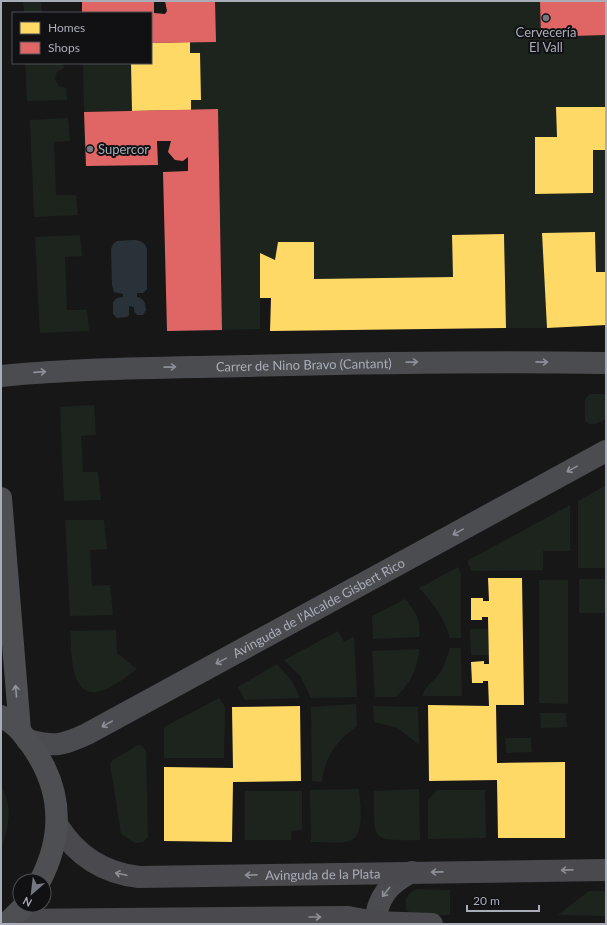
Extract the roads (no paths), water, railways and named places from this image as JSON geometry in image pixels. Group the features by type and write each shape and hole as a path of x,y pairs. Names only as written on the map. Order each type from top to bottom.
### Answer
{"main road":[{"path":"1,498 23,735"},
{"path":"1,716 23,735 44,766 57,807 58,826 53,850 43,873"},
{"name":"Avinguda de la Plata","path":"58,826 74,847 105,869 120,875 606,870"},
{"path":"14,916 348,917 375,923 432,924"}],"street":[{"name":"Carrer de Nino Bravo (Cantant)","path":"1,376 39,372 146,368 465,361 606,363"},
{"name":"Avinguda de l'Alcalde Gisbert Rico","path":"23,735 46,745 65,744 87,734 606,451"},
{"path":"375,923 378,904 386,891 400,878 412,872"}],"place":[{"name":"Cervecería El Vall","path":"546,18"},
{"name":"Supercor","path":"90,149"}]}
